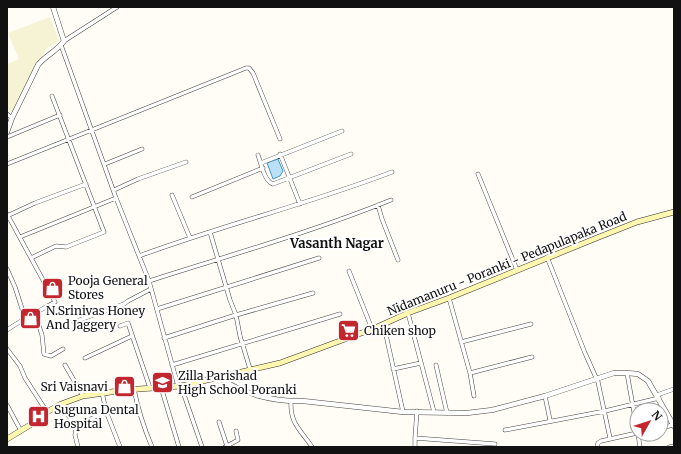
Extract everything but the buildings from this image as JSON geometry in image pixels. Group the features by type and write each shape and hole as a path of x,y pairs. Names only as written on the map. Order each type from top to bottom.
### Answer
{"main road":[{"name":"Nidamanuru - Poranki - Pedapulapaka Road","path":"7,439 61,404 83,396 102,392 179,386 280,363 372,329 547,257 637,222 674,212"}],"street":[{"path":"53,7 62,43 116,198 149,281 172,366 202,447"},
{"path":"7,132 12,118 38,65 62,43 116,7"},
{"path":"7,164 249,68 253,73 280,139"},
{"path":"31,258 56,246 66,247 104,232 52,96"},
{"path":"7,114 12,118"},
{"path":"7,137 60,115"},
{"path":"261,163 280,154 342,131"},
{"path":"105,164 142,149"},
{"path":"280,154 300,204"},
{"path":"258,155 266,178 273,184 351,154"},
{"path":"114,190 138,179 186,162"},
{"path":"192,197 263,168"},
{"path":"139,256 190,238 300,204 392,172"},
{"path":"478,174 517,270"},
{"path":"7,330 25,318 56,302 7,215 86,184"},
{"path":"172,195 190,238"},
{"path":"20,237 116,198"},
{"path":"149,281 291,237 391,200"},
{"path":"378,205 398,260"},
{"path":"210,232 236,315 250,369"},
{"path":"547,257 581,345 596,378 605,411 610,438"},
{"path":"157,309 319,258"},
{"path":"7,269 15,287 25,318"},
{"path":"349,271 372,329"},
{"path":"74,322 124,304 152,290"},
{"path":"164,338 236,315 313,293"},
{"path":"449,298 470,373 474,396"},
{"path":"35,314 42,335 44,354 51,356 63,349"},
{"path":"172,366 340,314"},
{"path":"408,314 434,412"},
{"path":"120,326 128,323 150,388"},
{"path":"461,342 531,324"},
{"path":"386,335 403,412"},
{"path":"85,358 132,336"},
{"path":"7,349 20,366 25,378 47,412"},
{"path":"470,373 532,357"},
{"path":"393,369 421,363"},
{"path":"65,365 83,396"},
{"path":"436,366 447,413"},
{"path":"218,377 236,387 274,400 291,402 303,401 403,412 467,413 492,410 545,396 614,373 638,374 648,381 672,419 674,426"},
{"path":"627,373 632,402"},
{"path":"161,387 179,447"},
{"path":"134,389 145,431 152,447"},
{"path":"638,402 674,389"},
{"path":"102,392 106,411 120,447"},
{"path":"545,396 550,420"},
{"path":"291,402 290,412 294,422 312,447"},
{"path":"61,404 76,427 75,435 78,447"},
{"path":"7,405 21,431"},
{"path":"505,430 550,420 605,411 629,405"},
{"path":"76,427 106,411"},
{"path":"415,447 417,412"},
{"path":"219,422 226,446 238,440 236,430"},
{"path":"597,447 598,443 601,441 629,435"},
{"path":"415,438 495,444"},
{"path":"669,447 674,446"}],"shaded area":[{"path":"50,17 59,41 47,48 28,81 13,112 10,112 7,107 7,64 19,59 8,33"}],"water":[{"path":"278,159 283,171 280,176 273,179 267,163"}],"place":[{"name":"Pooja General Stores","path":"53,288"},
{"name":"N.Srinivas Honey And Jaggery","path":"30,318"},
{"name":"Chiken shop","path":"349,331"},
{"name":"Zilla Parishad High School Poranki","path":"162,383"},
{"name":"Sri Vaisnavi","path":"124,387"},
{"name":"Suguna Dental Hospital","path":"39,417"}],"district":[{"name":"Vasanth Nagar","path":"337,243"}]}
